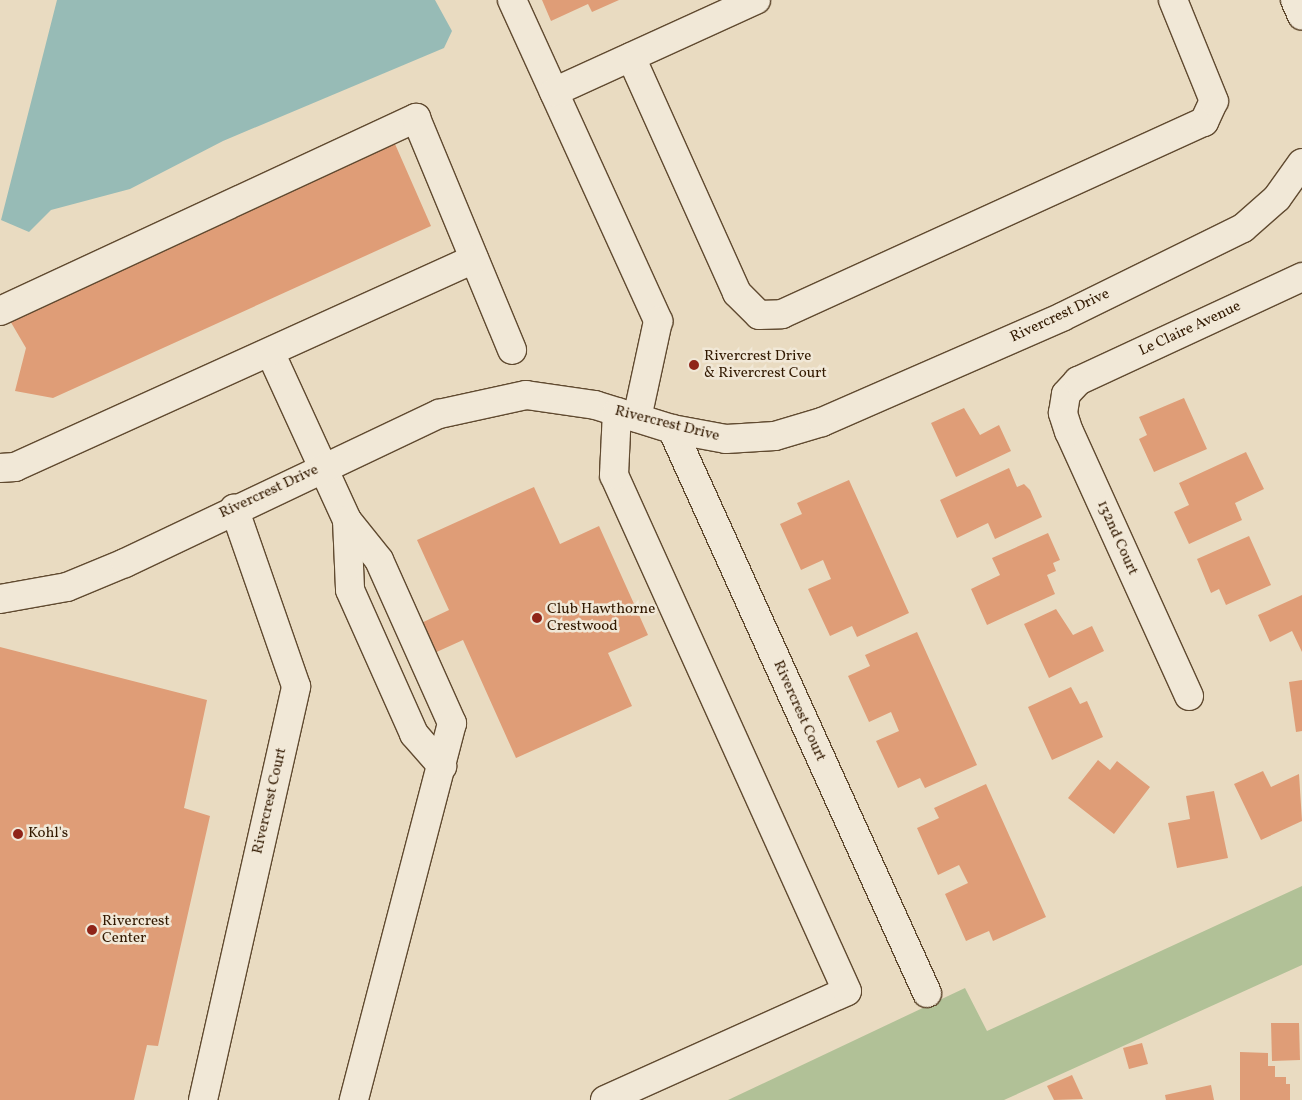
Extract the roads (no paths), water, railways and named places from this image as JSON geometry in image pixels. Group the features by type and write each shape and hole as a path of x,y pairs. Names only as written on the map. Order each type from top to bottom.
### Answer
{"street":[{"path":"512,0 658,321 627,415 614,475 847,991 605,1100"},
{"path":"554,92 756,0"},
{"path":"631,57 738,293 759,315 782,314 1204,122 1214,101 1173,0"},
{"path":"1295,0 1302,16"},
{"path":"0,311 416,118 512,350"},
{"name":"Rivercrest Drive","path":"0,599 67,587 439,414 526,395 627,415 672,429 726,439 775,436 822,422 1062,317 1242,228 1277,198 1302,162"},
{"path":"0,468 15,467 271,354 474,259"},
{"name":"Le Claire Avenue","path":"1078,381 1302,277"},
{"path":"271,354 347,520 379,560 452,723 354,1100"},
{"name":"132nd Court","path":"1078,381 1066,394 1063,413 1069,432 1189,696"},
{"name":"Rivercrest Court","path":"672,429 927,993"},
{"name":"Rivercrest Court","path":"203,1100 296,686 234,508"},
{"path":"347,520 350,590 414,734 442,766"}],"water":[{"path":"57,0 435,0 452,31 444,48 223,141 130,189 51,210 29,232 1,220"}],"place":[{"name":"Rivercrest Drive & Rivercrest Court","path":"694,365"},
{"name":"Club Hawthorne Crestwood","path":"537,618"},
{"name":"Kohl's","path":"18,834"},
{"name":"Rivercrest Center","path":"92,930"}]}
